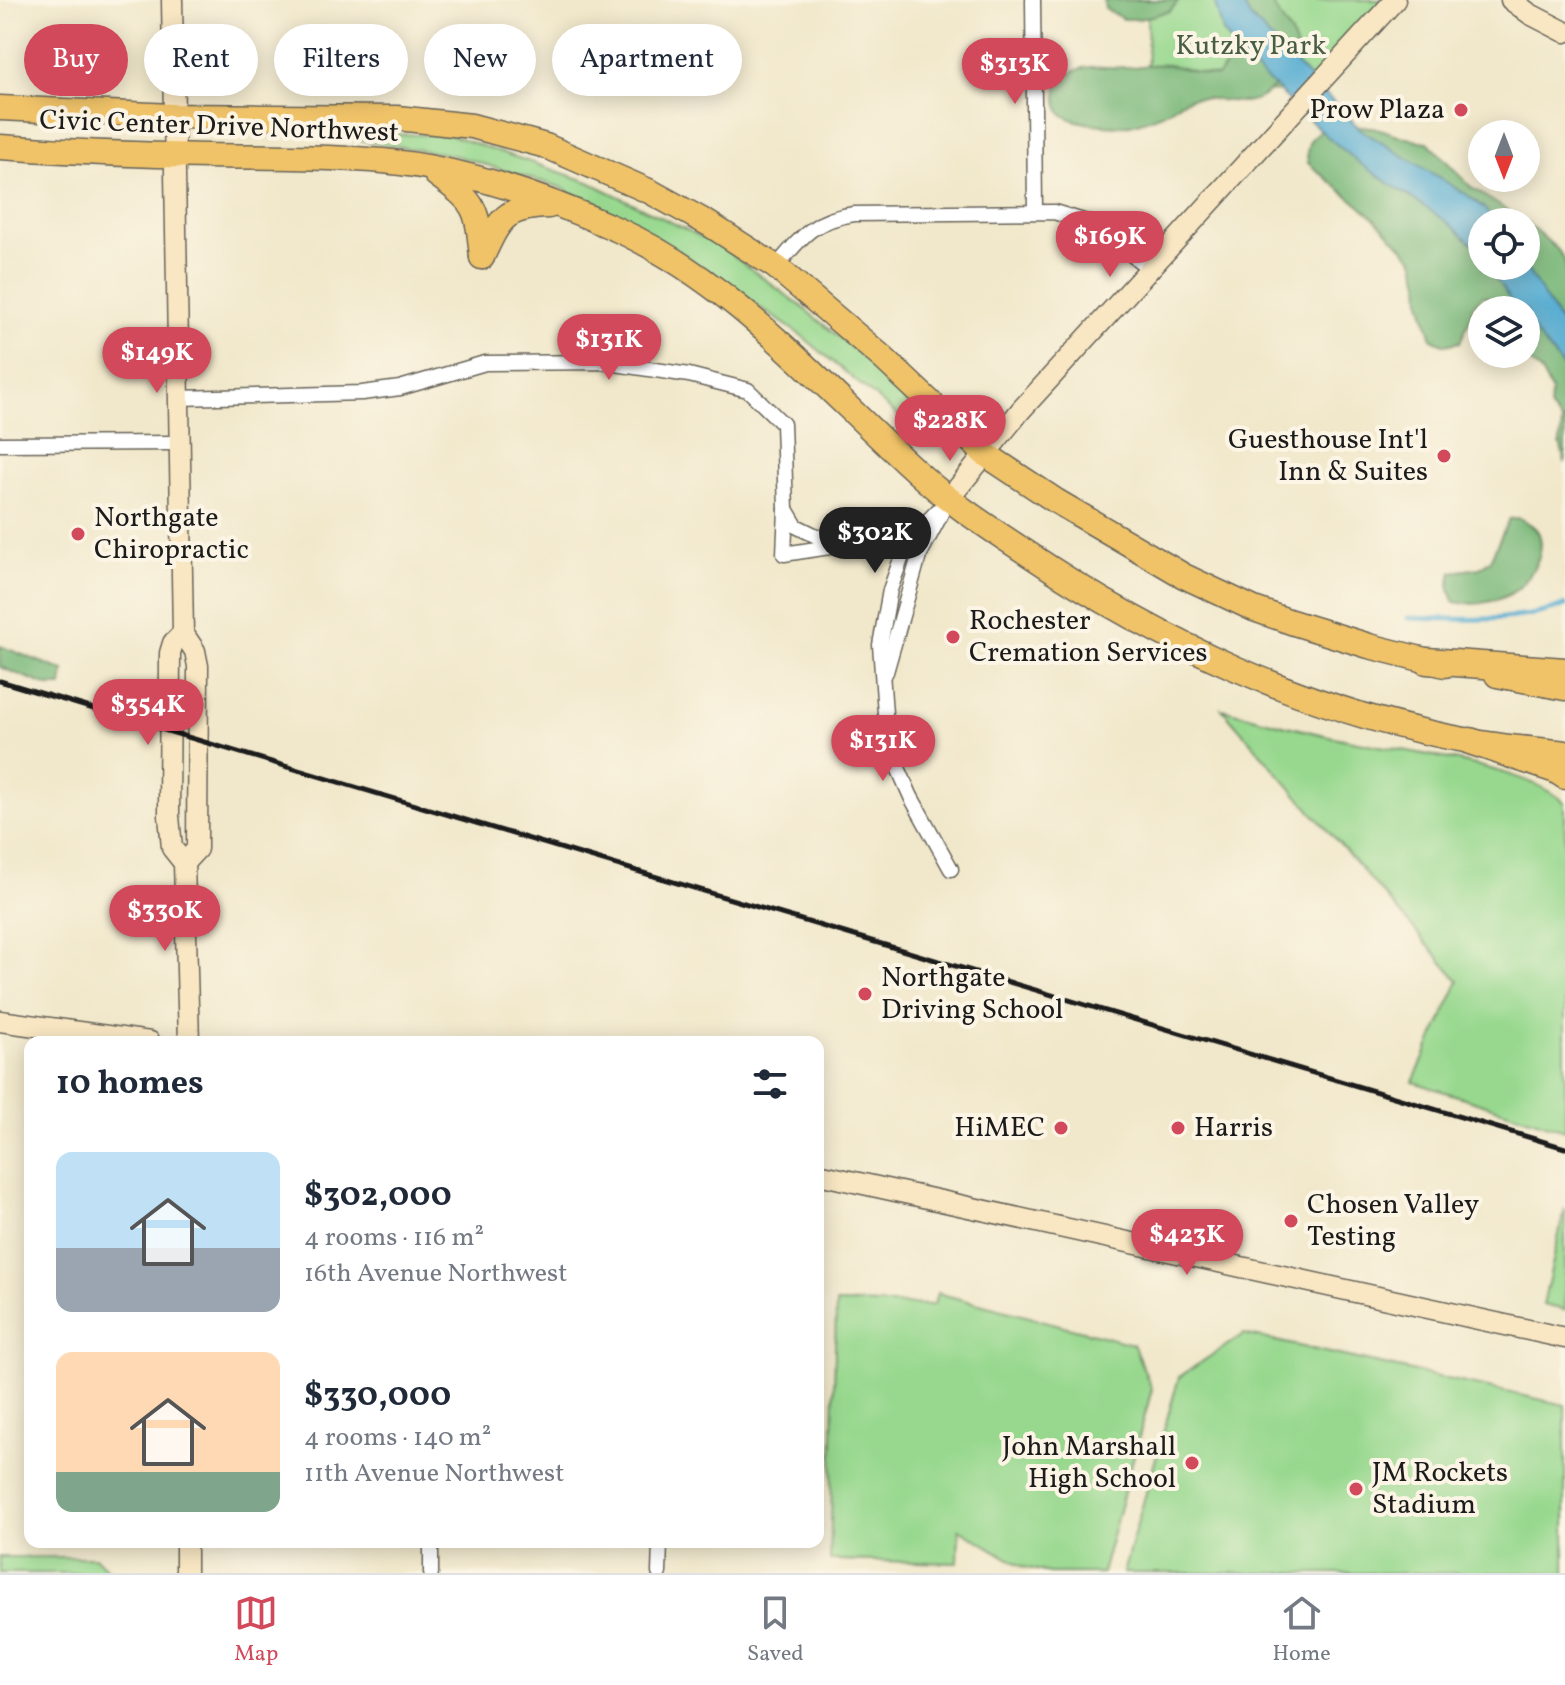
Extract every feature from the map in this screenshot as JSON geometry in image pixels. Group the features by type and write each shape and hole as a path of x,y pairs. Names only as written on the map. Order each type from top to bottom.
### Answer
{"highway":[{"path":"1427,661 1565,671"},
{"path":"1470,741 1556,770 1565,776"}],"main road":[{"path":"172,0 183,633 195,651 198,726 197,849 184,863"},
{"path":"948,500 1021,410 1395,0"},
{"path":"1511,0 1565,32"},
{"name":"Civic Center Drive Northwest","path":"0,108 173,116 437,121 510,135 557,150 651,192 709,224 776,267 883,358 985,454 1056,501 1184,576 1291,622 1427,661 1565,688"},
{"name":"Civic Center Drive Northwest","path":"0,147 385,161 511,188 558,205 619,230 690,270 749,316 948,500 1092,595 1218,661 1327,704 1393,724 1470,741 1565,753"},
{"path":"429,169 467,196 477,214 482,257 489,241 509,213 523,207 558,205"},
{"path":"183,633 173,643 170,653 169,816 172,848 184,863 189,1036"},
{"path":"0,1021 107,1036"},
{"path":"824,1175 1565,1338"},
{"path":"186,1548 186,1573"}],"street":[{"path":"1033,0 1035,211"},
{"path":"776,267 810,229 834,217 854,214 1035,211 1090,223 1149,268"},
{"path":"179,398 362,393 416,384 485,363 624,365 689,375 748,390 783,424 784,554 836,546 871,547 912,539"},
{"path":"0,444 179,443"},
{"path":"948,500 912,539 890,590 880,645 886,727 891,752 911,797 951,869"},
{"path":"884,678 919,556 948,500"},
{"path":"786,509 796,526 836,546"},
{"path":"431,1548 431,1573"},
{"path":"659,1573 660,1548"}],"green space":[{"path":"1104,0 1179,0 1170,11 1139,19 1123,19 1105,9"},
{"name":"Kutzky Park","path":"1147,0 1396,0 1312,92 1148,90"},
{"path":"1220,0 1271,0 1291,34 1298,57 1265,95 1244,102 1192,98 1160,115 1130,125 1082,122 1060,111 1058,80 1077,70 1163,65 1217,76 1230,62 1239,38"},
{"path":"1328,126 1370,127 1428,142 1468,184 1468,192 1478,192 1504,208 1468,208 1468,280 1540,280 1540,234 1558,250 1565,261 1565,463 1560,443 1562,422 1549,407 1551,391 1536,368 1540,368 1540,296 1468,296 1468,324 1460,342 1445,345 1432,339 1421,302 1414,259 1372,216 1308,163 1310,140"},
{"path":"349,134 450,135 589,182 720,246 801,306 876,368 940,440 934,446 802,336 662,241 560,187 453,155 350,139"},
{"path":"1519,518 1536,529 1541,542 1538,559 1523,584 1510,594 1490,602 1454,602 1449,586 1452,572 1480,568 1490,560 1509,519"},
{"path":"0,646 64,671 62,686 48,686 0,667"},
{"path":"1222,709 1316,733 1495,770 1548,790 1565,803 1565,1130 1413,1082 1459,981"},
{"path":"1565,1208 1565,1310 1543,1305"},
{"path":"937,1293 1133,1344 1152,1389 1102,1573 1049,1573 1023,1567 959,1529 958,1563 830,1560 836,1303 934,1305"},
{"name":"JM Rockets Stadium","path":"1244,1334 1565,1405 1565,1573 1123,1573 1179,1377"},
{"path":"0,1557 95,1557 111,1573 0,1573"}],"water":[{"path":"1214,0 1241,0 1250,17 1361,130 1484,208 1468,208 1468,240 1329,138 1240,55 1223,32"},
{"path":"1497,280 1534,280 1565,330 1565,370 1540,339 1540,296 1507,296"}],"waterway":[{"path":"1408,618 1508,618 1565,605"}],"railway":[{"path":"0,681 1565,1148"}],"place":[{"name":"Prow Plaza","path":"1461,110"},
{"name":"Guesthouse Int'l Inn & Suites","path":"1444,456"},
{"name":"Northgate Chiropractic","path":"78,534"},
{"name":"Rochester Cremation Services","path":"953,637"},
{"name":"Northgate Driving School","path":"865,994"},
{"name":"HiMEC","path":"1061,1128"},
{"name":"Harris","path":"1178,1128"},
{"name":"Chosen Valley Testing","path":"1291,1221"},
{"name":"John Marshall High School","path":"1192,1463"},
{"name":"JM Rockets Stadium","path":"1356,1489"}]}
